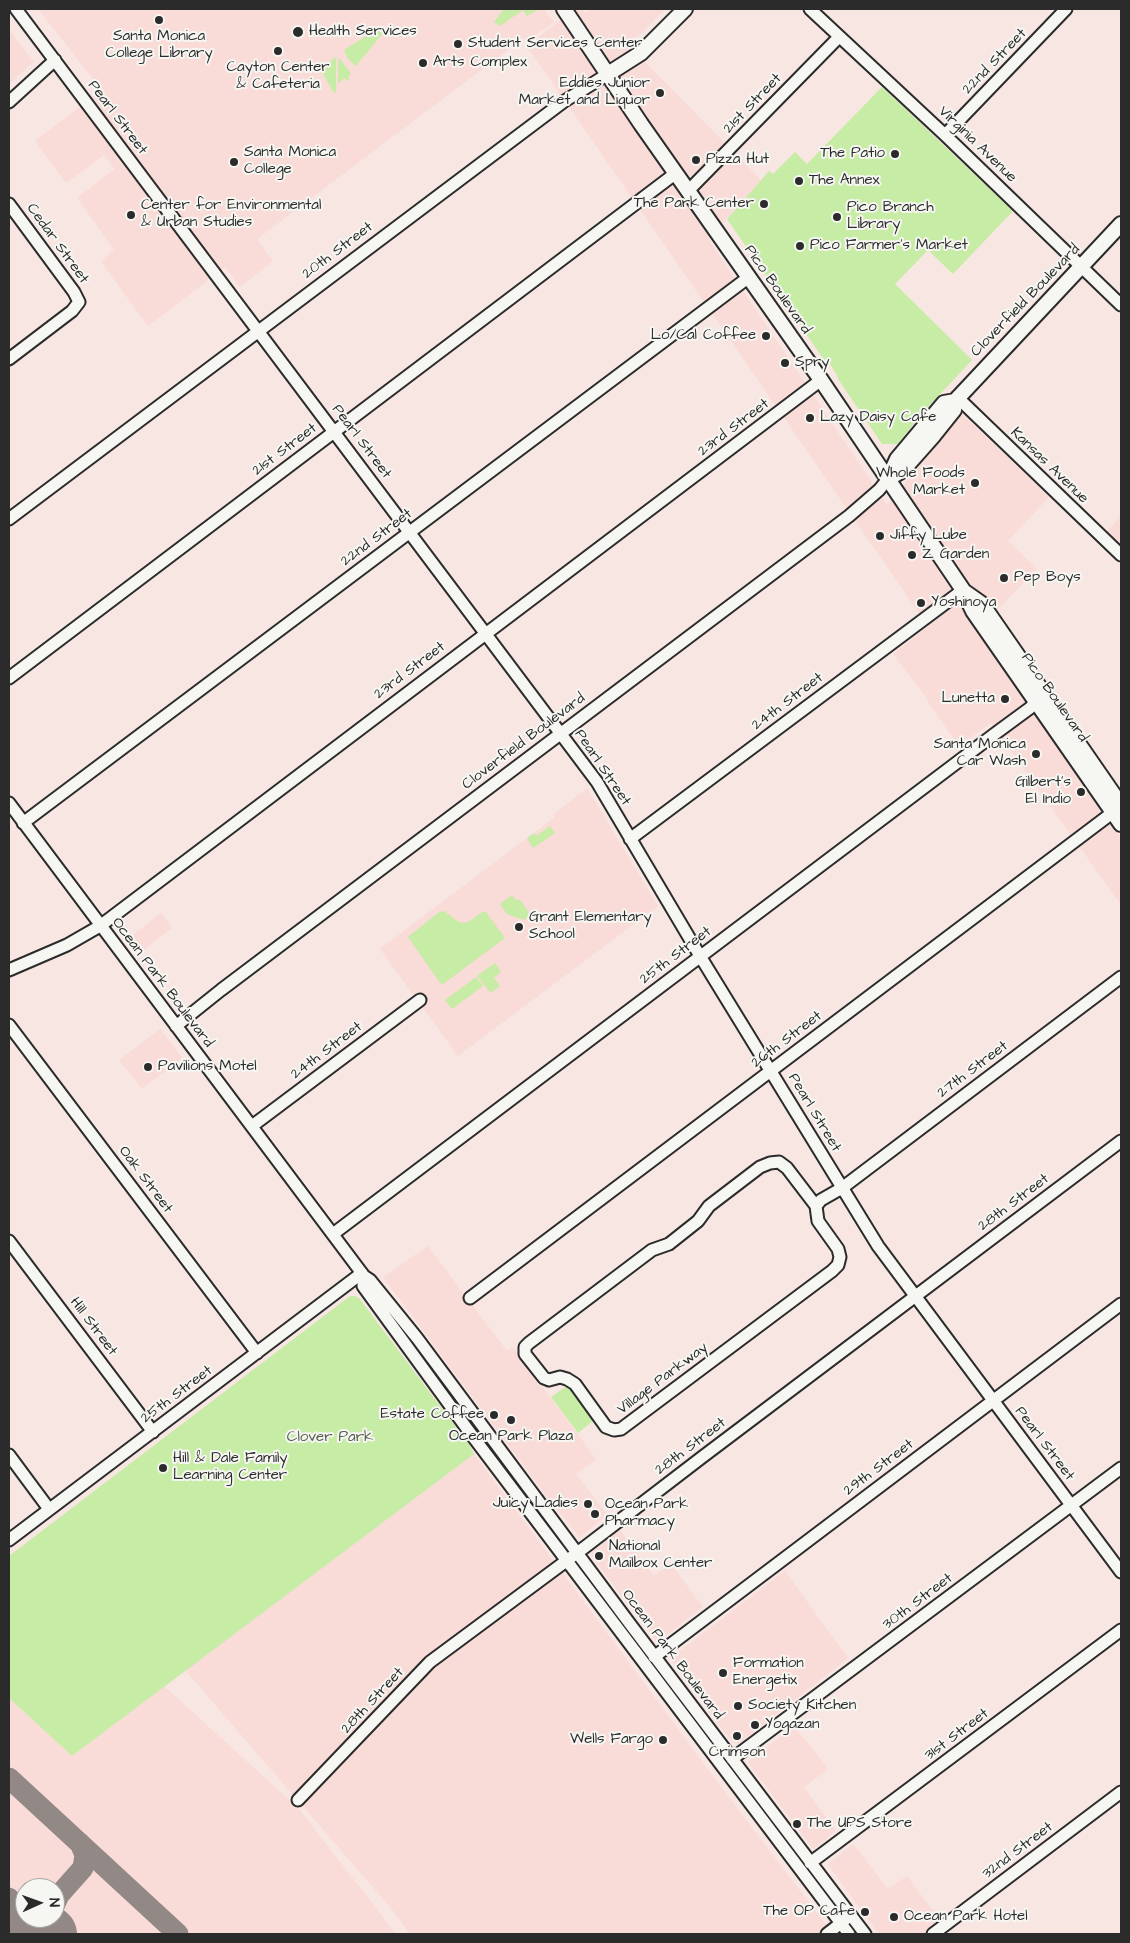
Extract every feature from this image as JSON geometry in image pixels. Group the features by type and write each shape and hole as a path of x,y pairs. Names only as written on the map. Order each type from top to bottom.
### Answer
{"main road":[{"name":"Pico Boulevard","path":"564,9 688,191 821,380 963,590 973,611 1038,695 1119,812"},
{"name":"20th Street","path":"608,74 641,53 685,9"},
{"name":"Cloverfield Boulevard","path":"888,479 903,470 954,410 956,399 1121,224"}],"street":[{"name":"Pearl Street","path":"16,9 597,782 700,956 878,1246 1121,1572"},
{"name":"Virginia Avenue","path":"810,9 1121,305"},
{"name":"22nd Street","path":"945,136 1066,9"},
{"name":"21st Street","path":"688,191 839,37"},
{"path":"9,102 54,60"},
{"name":"20th Street","path":"9,519 563,102 608,74"},
{"name":"21st Street","path":"9,678 676,173"},
{"name":"Cedar Street","path":"9,204 74,292 79,302 72,311 9,360"},
{"name":"22nd Street","path":"23,823 749,277"},
{"name":"23rd Street","path":"9,970 68,945 100,926 821,380"},
{"name":"Kansas Avenue","path":"956,399 1121,555"},
{"name":"Cloverfield Boulevard","path":"176,1026 221,990 862,507 880,490 888,479"},
{"name":"24th Street","path":"630,839 963,590"},
{"name":"25th Street","path":"332,1234 1030,708 1038,695"},
{"name":"Ocean Park Boulevard","path":"9,803 363,1275 370,1280 417,1338 654,1657 865,1934"},
{"name":"26th Street","path":"470,1298 1119,812"},
{"name":"27th Street","path":"816,1206 821,1200 842,1188 1121,977"},
{"name":"24th Street","path":"252,1126 420,1000"},
{"name":"Oak Street","path":"9,1026 257,1353"},
{"name":"28th Street","path":"298,1800 430,1662 577,1554 1121,1141"},
{"name":"Village Parkway","path":"779,1162 787,1168 816,1206 818,1221 838,1249 840,1257 838,1265 621,1429 614,1430 606,1427 575,1384 566,1378 560,1377 549,1380 544,1378 525,1354 525,1347 530,1342 652,1250 669,1244 698,1221 709,1206 760,1167 779,1162"},
{"name":"Hill Street","path":"9,1241 153,1432"},
{"name":"Ocean Park Boulevard","path":"363,1275 363,1286 468,1430 849,1934"},
{"name":"25th Street","path":"9,1540 363,1275"},
{"name":"29th Street","path":"654,1657 1121,1304"},
{"path":"9,1456 49,1510"},
{"name":"30th Street","path":"732,1759 1121,1468"},
{"name":"31st Street","path":"810,1863 1121,1630"},
{"name":"32nd Street","path":"932,1934 1121,1792"},
{"path":"827,1934 851,1915"}],"shaded area":[{"name":"Santa Monica College","path":"38,9 544,9 554,22 527,41 524,38 257,239 273,261 240,287 225,267 148,326 101,262 114,249 77,198 115,169 104,155 66,183 35,141 102,90"},
{"path":"575,9 581,9 586,13 590,9 665,9 643,32 628,42 649,66 761,180 708,239 887,505 962,414 1049,497 1008,541 1037,569 977,631 1121,838 1121,905 991,723 959,746 926,697 893,654 928,626 527,46"},
{"path":"9,29 33,62 9,84"},
{"path":"1121,516 1121,545 1107,531"},
{"name":"Grant Elementary School","path":"587,788 658,906 458,1056 380,949 555,817 554,814"},
{"path":"161,913 172,928 140,953 129,938"},
{"path":"160,1029 182,1058 142,1089 119,1060"},
{"path":"428,1246 507,1351 513,1347 596,1459 576,1474 607,1515 580,1537 546,1496 383,1277"},
{"path":"474,1454 833,1934 410,1934 391,1908 185,1670"},
{"path":"620,1530 654,1576 671,1564 703,1607 657,1642 590,1554"},
{"path":"785,1571 848,1658 739,1744 732,1742 672,1662 672,1657"},
{"path":"164,1686 299,1809 396,1934 9,1934 9,1698 72,1756"},
{"path":"794,1726 828,1769 804,1787 836,1831 813,1849 749,1764 749,1761"},
{"path":"853,1844 888,1889 907,1876 950,1934 879,1934 828,1864"}],"green space":[{"path":"504,9 539,9 527,16 523,10 500,26 494,22"},
{"path":"379,28 383,33 356,66 348,59 344,50"},
{"path":"336,57 336,92 334,93 320,69"},
{"path":"340,59 351,73 348,77 349,81 344,78 338,84 338,60"},
{"path":"882,87 1013,211 953,274 928,250 895,284 972,360 897,444 882,444 828,361 824,360 727,219 769,171 773,174 795,152 807,164"},
{"path":"550,826 555,833 533,848 527,838 534,833 536,836"},
{"path":"512,895 516,900 520,900 531,915 524,920 507,914 500,904"},
{"path":"444,911 459,922 464,923 482,912 486,912 505,938 443,984 440,983 408,937 439,912"},
{"path":"495,963 501,972 494,978 500,986 491,993 477,976"},
{"path":"476,977 483,986 452,1009 445,1000"},
{"name":"Clover Park","path":"350,1296 359,1298 470,1446 474,1454 72,1756 9,1698 9,1556"},
{"path":"568,1385 594,1420 578,1433 551,1397"}],"taxiway":[{"path":"9,1778 178,1934"},
{"path":"65,1888 83,1868 85,1855 80,1843"},
{"path":"9,1898 19,1918 17,1934"},
{"path":"56,1928 57,1934"}],"runway":[{"path":"43,1928 50,1934"}],"place":[{"name":"Santa Monica College Library","path":"159,20"},
{"name":"Health Services","path":"298,32"},
{"name":"Student Services Center","path":"458,44"},
{"name":"Cayton Center & Cafeteria","path":"278,51"},
{"name":"Arts Complex","path":"423,63"},
{"name":"Eddies Junior Market and Liquor","path":"660,93"},
{"name":"The Patio","path":"895,154"},
{"name":"Pizza Hut","path":"696,160"},
{"name":"Santa Monica College","path":"234,162"},
{"name":"The Annex","path":"799,181"},
{"name":"The Park Center","path":"764,204"},
{"name":"Center for Environmental & Urban Studies","path":"131,215"},
{"name":"Pico Branch Library","path":"837,217"},
{"name":"Pico Farmer's Market","path":"800,246"},
{"name":"Lo/Cal Coffee","path":"766,336"},
{"name":"Spry","path":"785,363"},
{"name":"Lazy Daisy Cafe","path":"810,418"},
{"name":"Whole Foods Market","path":"975,483"},
{"name":"Jiffy Lube","path":"880,536"},
{"name":"Z Garden","path":"912,555"},
{"name":"Pep Boys","path":"1004,578"},
{"name":"Yoshinoya","path":"921,603"},
{"name":"Lunetta","path":"1005,699"},
{"name":"Santa Monica Car Wash","path":"1036,754"},
{"name":"Gilbert's El Indio","path":"1081,792"},
{"name":"Grant Elementary School","path":"519,927"},
{"name":"Pavilions Motel","path":"148,1067"},
{"name":"Estate Coffee","path":"494,1415"},
{"name":"Ocean Park Plaza","path":"511,1420"},
{"name":"Hill & Dale Family Learning Center","path":"163,1468"},
{"name":"Juicy Ladies","path":"588,1504"},
{"name":"Ocean Park Pharmacy","path":"595,1514"},
{"name":"National Mailbox Center","path":"599,1556"},
{"name":"Formation Energetix","path":"723,1673"},
{"name":"Society Kitchen","path":"738,1706"},
{"name":"Yogazan","path":"755,1725"},
{"name":"Crimson","path":"737,1736"},
{"name":"Wells Fargo","path":"663,1740"},
{"name":"The UPS Store","path":"797,1824"},
{"name":"The OP Cafe","path":"865,1912"},
{"name":"Ocean Park Hotel","path":"894,1917"}]}
